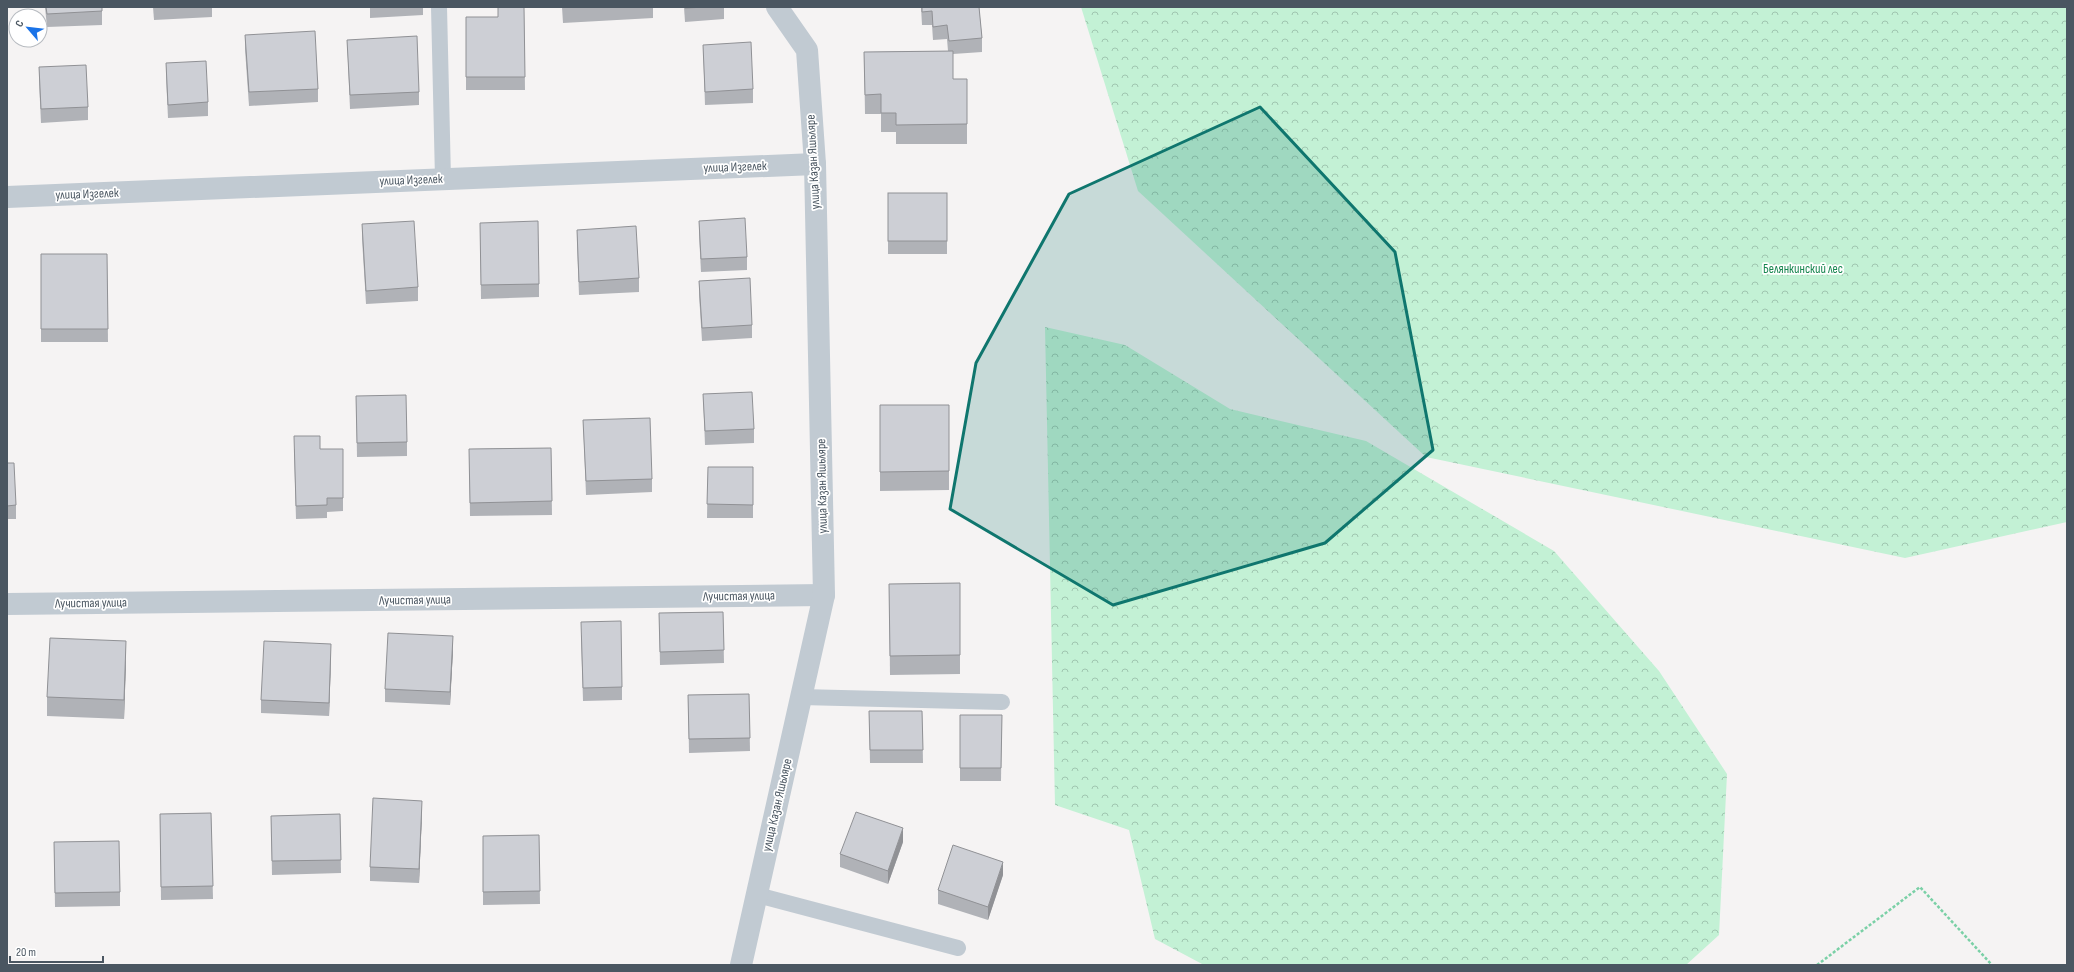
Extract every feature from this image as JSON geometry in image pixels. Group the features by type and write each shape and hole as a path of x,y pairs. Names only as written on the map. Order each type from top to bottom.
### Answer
{"street":[{"name":"улица Казан Яшьляре","path":"741,965 824,595 815,164 807,50 777,7"},
{"name":"улица Изгелек","path":"7,197 815,164"},
{"name":"Лучистая улица","path":"7,604 824,595"}],"lane":[{"path":"439,7 443,179"},
{"path":"801,697 1002,702"},
{"path":"756,895 958,948"}],"path":[{"path":"1817,965 1920,886 1992,965"}],"highlighted area":[{"path":"1260,107 1395,252 1433,450 1325,543 1113,605 950,509 976,363 1069,194"}],"green space":[{"name":"Белянкинский лес","path":"1081,7 2067,7 2067,522 1905,558 1426,457 1138,191"},
{"path":"1045,327 1125,345 1230,409 1366,441 1554,551 1659,671 1727,774 1719,935 1686,965 1204,965 1155,939 1129,830 1055,805"}],"building":[{"path":"102,7 102,11 48,14 48,8 46,8"},
{"path":"498,7 524,7 525,77 466,77 466,17 498,17"},
{"path":"685,7 707,7 685,8"},
{"path":"922,7 979,7 982,38 949,41 947,25 933,27 932,11 922,12"},
{"path":"315,31 318,89 249,92 245,35"},
{"path":"417,36 419,92 350,95 347,40"},
{"path":"751,42 753,89 705,92 703,45"},
{"path":"953,51 953,79 967,79 967,124 896,125 896,113 881,113 881,94 865,95 864,52"},
{"path":"206,61 208,102 168,105 166,63"},
{"path":"86,65 88,107 41,109 39,67"},
{"path":"888,193 947,193 947,241 888,241"},
{"path":"745,218 747,257 701,259 699,221"},
{"path":"414,221 418,287 366,291 362,224"},
{"path":"538,221 539,284 481,285 480,223"},
{"path":"636,226 639,278 579,282 577,230"},
{"path":"41,254 107,254 108,329 41,329"},
{"path":"750,278 752,325 702,328 699,281"},
{"path":"752,392 754,429 705,431 703,394"},
{"path":"406,395 407,442 357,443 356,396"},
{"path":"880,405 949,405 949,471 880,472"},
{"path":"650,418 652,479 586,481 583,420"},
{"path":"294,436 320,436 320,449 343,449 343,498 327,498 327,505 296,506"},
{"path":"551,448 552,501 470,503 469,449"},
{"path":"7,463 14,463 16,505 7,506"},
{"path":"708,467 753,467 753,505 707,504"},
{"path":"960,583 960,655 890,656 889,584"},
{"path":"723,612 724,650 660,652 659,613"},
{"path":"621,621 622,687 583,688 581,622"},
{"path":"388,633 453,636 450,692 385,689"},
{"path":"50,638 126,641 124,700 47,697"},
{"path":"264,641 331,644 329,703 261,700"},
{"path":"749,694 750,738 689,739 688,695"},
{"path":"869,711 922,711 923,750 870,750"},
{"path":"960,715 1002,715 1001,768 960,768"},
{"path":"373,798 422,801 419,869 370,867"},
{"path":"856,812 903,828 888,871 840,854"},
{"path":"211,813 213,886 161,887 160,814"},
{"path":"340,814 341,860 272,861 271,816"},
{"path":"539,835 540,891 483,892 483,836"},
{"path":"119,841 120,892 55,893 54,842"},
{"path":"953,845 1003,862 988,907 938,890"}]}
